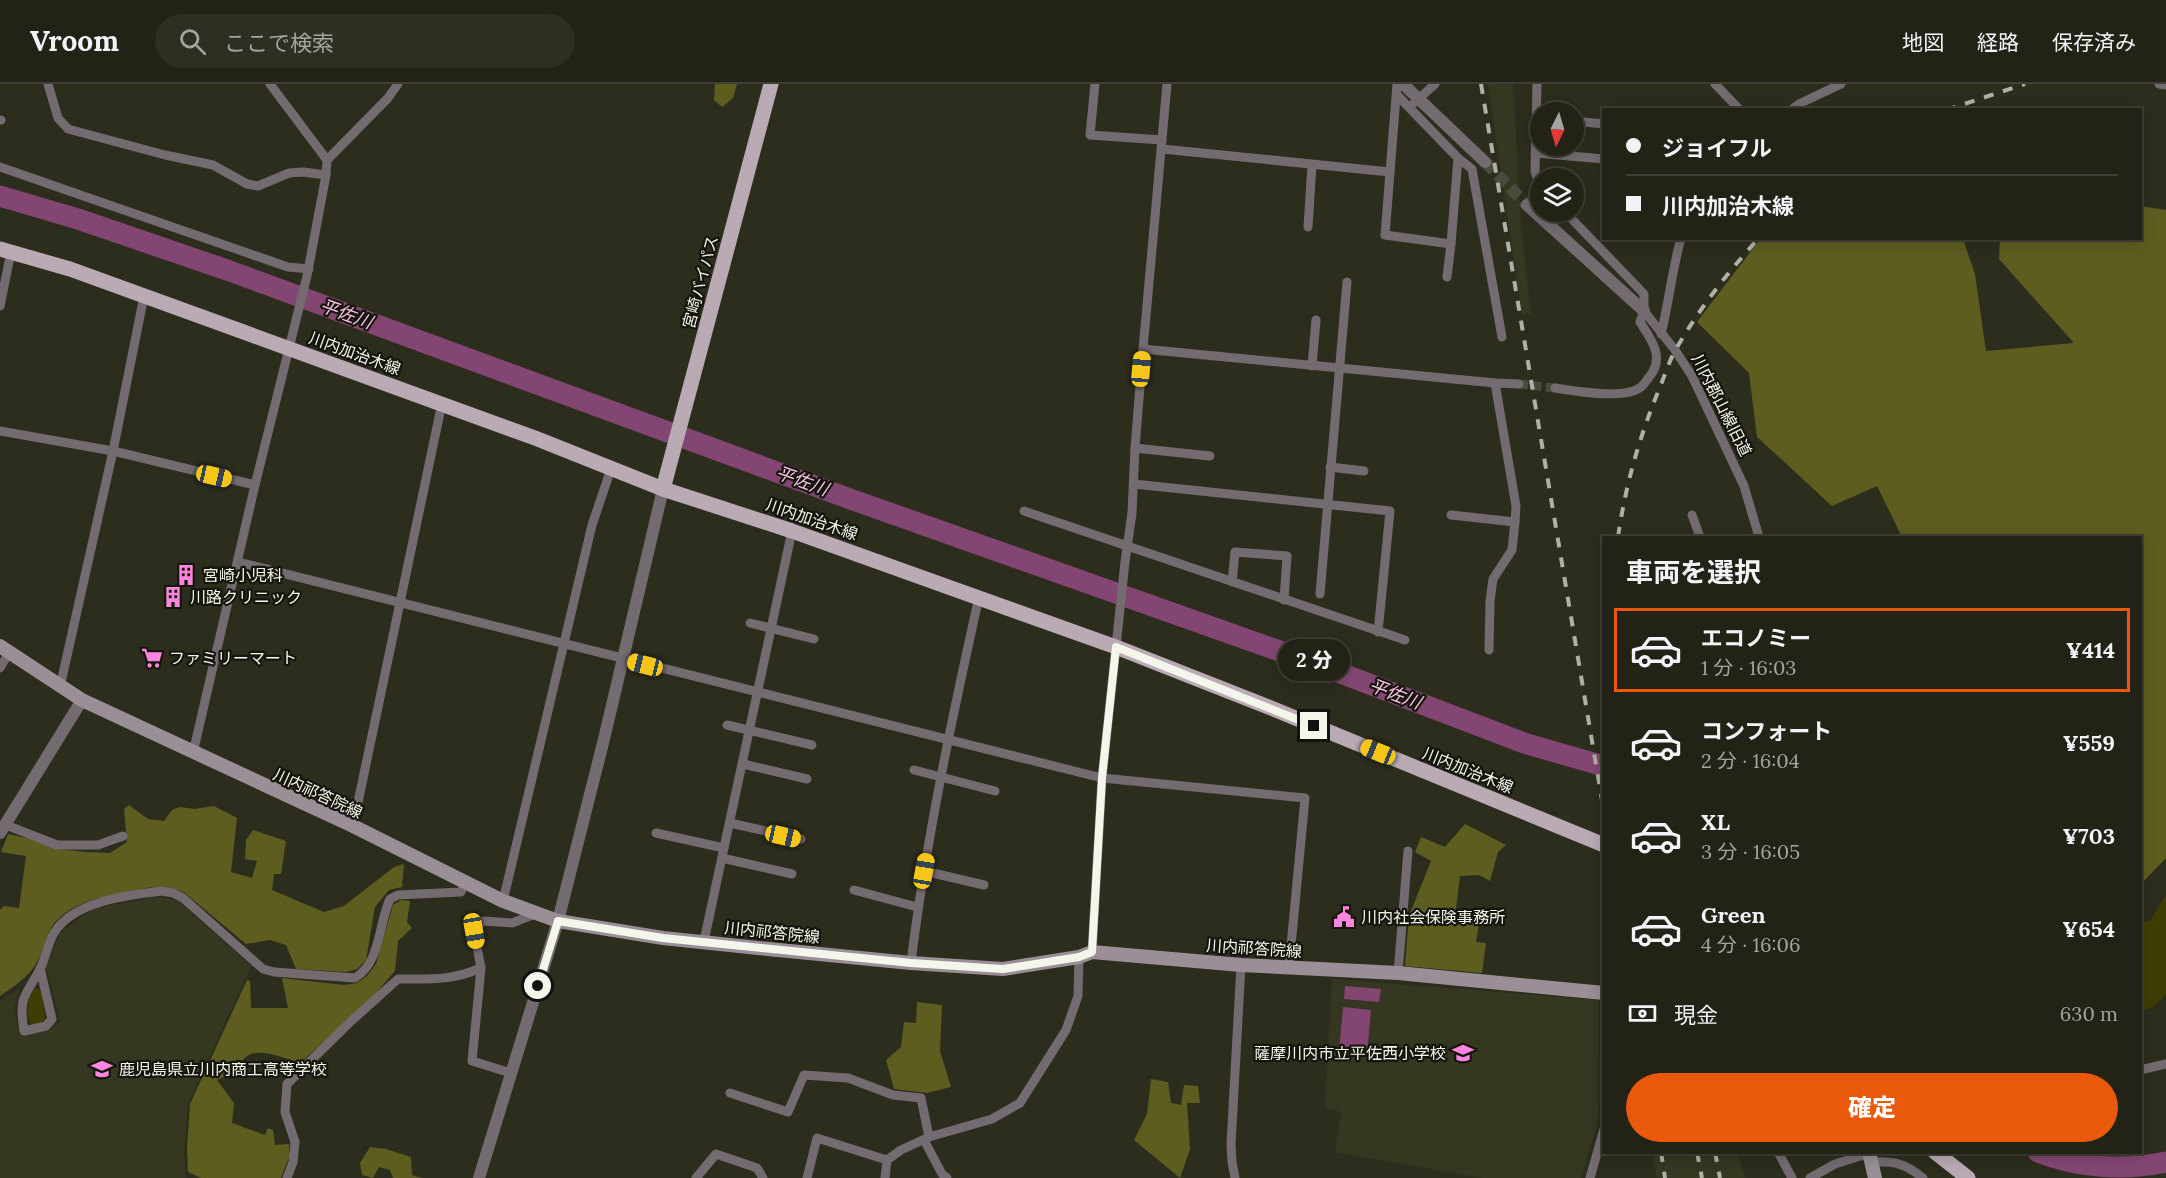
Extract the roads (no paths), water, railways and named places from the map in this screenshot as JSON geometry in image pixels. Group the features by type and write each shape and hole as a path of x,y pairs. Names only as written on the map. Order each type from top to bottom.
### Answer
{"main road":[{"name":"宮崎バイパス","path":"663,489 687,406 771,84"},
{"name":"川内加治木線","path":"6,250 47,261 144,296 291,341 442,404 663,489 792,531 1116,647 1282,712 1598,843"},
{"name":"川内祁答院線","path":"5,650 82,700 353,826 502,901 558,921 608,930 911,963 1003,969 1085,955 1398,973 1602,993"},
{"path":"1940,1154 1968,1178"},
{"path":"1871,1156 1875,1178"}],"street":[{"path":"48,84 58,118 68,129 165,155 213,165 247,184 258,186 289,173 326,175"},
{"path":"193,753 255,485 308,273 326,175 327,160 270,84"},
{"path":"327,160 388,98 398,84"},
{"path":"1095,84 1090,135 1312,165 1390,172"},
{"path":"885,1178 888,1160 901,1150 927,1139 992,1119 1020,1103 1066,1030 1078,996 1085,955 1118,627 1132,513 1143,349 1167,84"},
{"path":"1397,84 1414,103 1485,162"},
{"path":"1414,103 1435,84"},
{"path":"1537,84 1538,102"},
{"path":"1715,84 1738,108"},
{"path":"1794,108 1841,84"},
{"path":"2158,84 2166,85"},
{"path":"1400,89 1384,235 1451,244"},
{"path":"1414,103 1458,158 1472,169 1502,337"},
{"path":"1584,122 1602,124"},
{"path":"1570,156 1602,159"},
{"path":"1447,277 1458,158"},
{"path":"1308,227 1312,165"},
{"path":"0,167 308,273"},
{"name":"川内郡山線旧道","path":"1527,205 1644,311 1675,350 1692,376 1744,486 1759,536"},
{"path":"1555,388 1616,394 1640,388 1654,371 1658,357 1653,342 1640,322 1644,311 1644,294 1575,222"},
{"path":"1661,334 1670,300 1680,240"},
{"path":"0,306 6,250"},
{"path":"1320,594 1347,282"},
{"path":"60,687 113,451 144,296"},
{"path":"1312,366 1316,320"},
{"path":"1143,349 1520,384"},
{"path":"1489,650 1493,579 1512,550 1515,522 1515,506 1495,383"},
{"path":"353,826 442,404"},
{"path":"0,431 113,451 255,485"},
{"path":"1135,448 1210,456"},
{"path":"1330,467 1364,471"},
{"path":"502,901 592,525 611,469"},
{"path":"1134,483 1390,511 1378,632"},
{"path":"479,1178 558,921 663,489"},
{"path":"1024,511 1405,640"},
{"path":"1451,515 1515,522"},
{"path":"1692,515 1700,536"},
{"path":"704,941 792,531"},
{"path":"1232,582 1235,552 1287,556 1284,600"},
{"path":"238,562 1102,778 1305,798 1289,967"},
{"path":"911,963 917,907 941,777 979,597"},
{"path":"750,623 814,639"},
{"path":"0,668 5,650"},
{"path":"82,700 3,829 57,844 98,845 123,836"},
{"path":"727,724 812,746"},
{"path":"743,764 807,779"},
{"path":"914,771 995,791"},
{"path":"730,823 801,840"},
{"path":"656,833 792,874"},
{"path":"1398,973 1408,851"},
{"path":"924,871 984,885"},
{"path":"40,968 52,1019 46,1026 24,1031 21,1010 23,998 40,968 54,933 61,925 86,907 97,903 162,891 183,898 263,969 273,972 355,978 364,973 371,962 390,899 398,895 461,892 465,883"},
{"path":"854,890 917,907"},
{"path":"512,1073 472,1061 480,968 474,931 483,921 512,923 535,914"},
{"path":"1235,1178 1232,1144 1241,964"},
{"path":"287,1178 293,1162 295,1142 285,1112 287,1084 398,979 439,979 463,976 480,968"},
{"path":"2142,1070 2166,1064"},
{"path":"730,1094 788,1112 804,1075 848,1078 893,1095 921,1098 927,1139 942,1174 947,1178"},
{"path":"1590,1178 1602,1136"},
{"path":"807,1178 816,1138 888,1160"},
{"path":"696,1178 716,1154 757,1168 763,1178"},
{"path":"1779,1154 1792,1178"},
{"path":"1810,1178 1835,1164 1871,1156 1884,1162 1909,1166 1923,1178"}],"waterway":[{"name":"平佐川","path":"0,196 78,219 227,270 853,500 1322,666 1524,743 1602,765"},
{"name":"平佐川","path":"2044,1154 2085,1165 2118,1167 2166,1162"}],"tunnel":[{"path":"1485,162 1527,205"},
{"path":"1519,384 1555,388"}],"railway":[{"path":"1481,84 1602,800"},
{"path":"1952,108 2025,84"},
{"path":"1618,536 1634,461 1671,358 1704,305 1757,240"},
{"path":"1661,1154 1665,1178"},
{"path":"1697,1154 1702,1178"},
{"path":"1715,1154 1720,1178"}],"place":[{"name":"宮崎小児科","path":"186,575"},
{"name":"川路クリニック","path":"173,597"},
{"name":"ファミリーマート","path":"152,658"},
{"name":"川内社会保険事務所","path":"1344,917"},
{"name":"薩摩川内市立平佐西小学校","path":"1463,1053"},
{"name":"鹿児島県立川内商工高等学校","path":"102,1069"}]}
